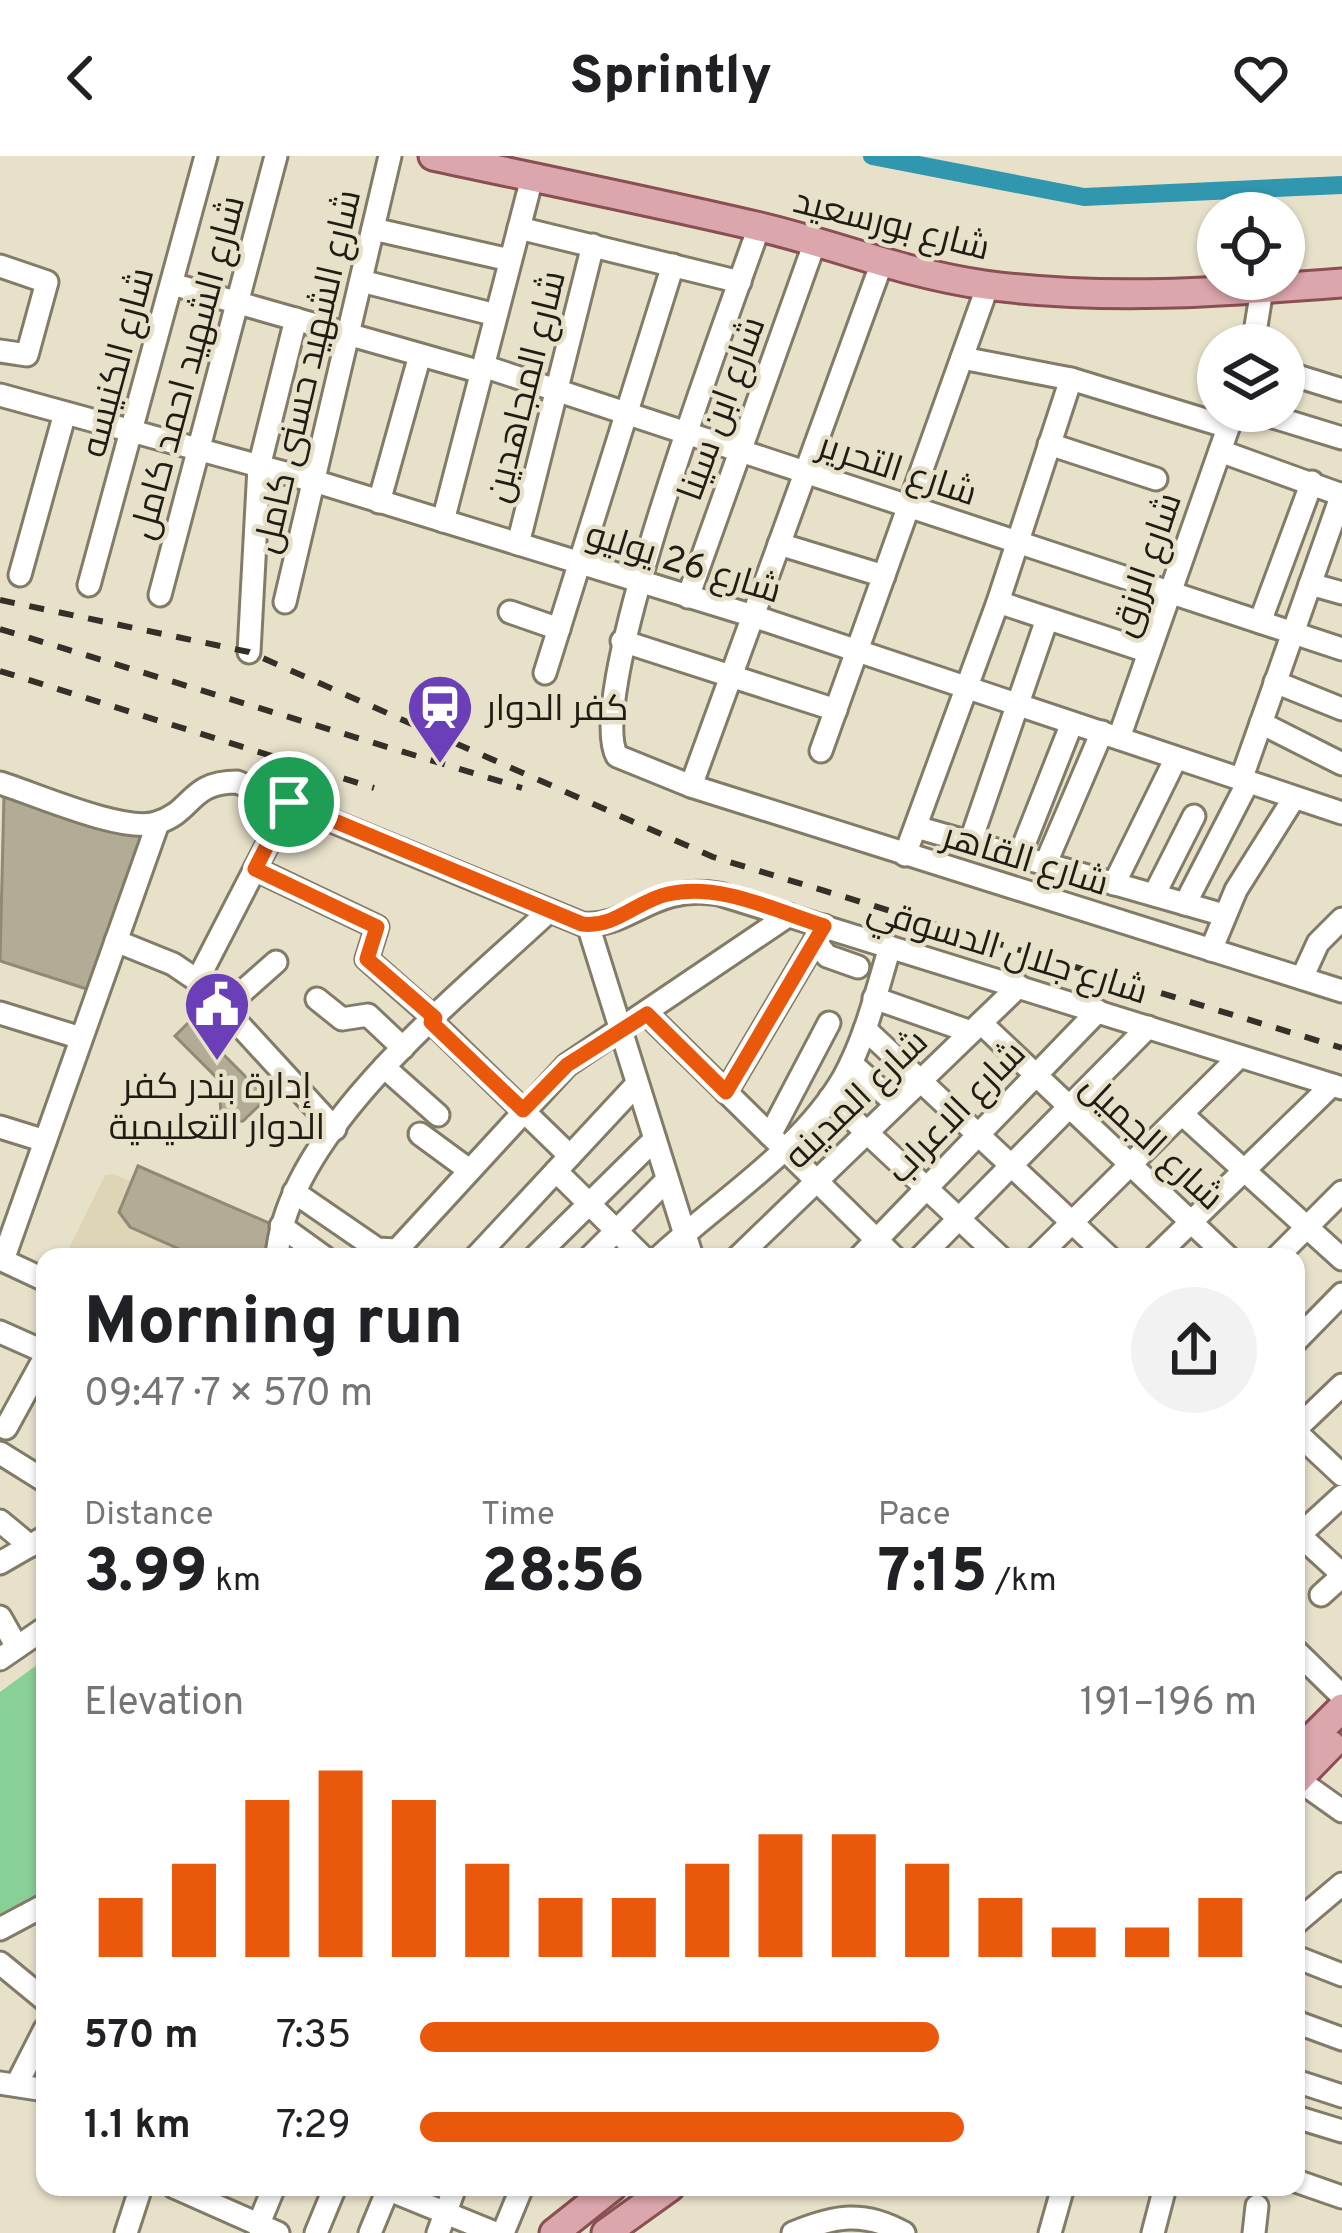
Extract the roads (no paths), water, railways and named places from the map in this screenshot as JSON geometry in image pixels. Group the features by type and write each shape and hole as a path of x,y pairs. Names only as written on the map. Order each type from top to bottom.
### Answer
{"main road":[{"name":"شارع بورسعيد","path":"433,156 759,226 881,265 988,285 1116,294 1197,291"},
{"name":"شارع بورسعيد","path":"1305,286 1342,283"},
{"path":"1305,1770 1325,1746 1342,1708"},
{"path":"554,2233 601,2196"},
{"path":"619,2228 659,2196"}],"street":[{"name":"شارع الكنيسه","path":"89,585 206,156"},
{"name":"شارع الشهيد احمد كامل","path":"160,596 276,156"},
{"name":"شارع الشهيد حسنى كامل","path":"285,602 390,156"},
{"path":"443,520 532,178"},
{"path":"759,226 622,641 836,710"},
{"path":"519,228 740,282"},
{"path":"373,229 511,260"},
{"name":"شارع ابن سينا","path":"688,597 815,242"},
{"name":"شارع المجاهدين","path":"518,544 593,245"},
{"path":"545,673 674,265"},
{"path":"691,786 881,265"},
{"path":"0,266 47,283 27,355 6,353 1,396"},
{"path":"361,281 496,315"},
{"name":"شارع التحرير","path":"172,284 557,390 1342,649"},
{"path":"821,751 988,285"},
{"path":"249,652 259,466 296,319"},
{"path":"379,502 420,355"},
{"path":"962,358 1197,410"},
{"path":"905,855 998,602 1071,379"},
{"path":"1305,379 1342,390"},
{"name":"شارع 26 يوليو","path":"1,396 314,482 753,616 1342,813"},
{"path":"20,575 65,413"},
{"path":"1305,427 1342,438"},
{"name":"شارع الرزق","path":"1045,865 1149,652 1227,432"},
{"path":"1049,444 1156,479"},
{"path":"1185,904 1245,781 1310,584 1335,535 1342,495 1220,452"},
{"path":"1260,622 1312,482"},
{"path":"779,544 884,576"},
{"path":"1310,584 1342,593"},
{"path":"998,602 1149,652"},
{"path":"510,612 559,629"},
{"path":"970,843 1047,619"},
{"name":"شارع القاهر","path":"622,641 609,718 612,747 623,760 905,855 1342,991"},
{"path":"1275,682 1342,709"},
{"path":"1018,857 1072,723"},
{"path":"1261,723 1342,764"},
{"path":"1114,884 1176,758"},
{"path":"36,1276 1,1259 158,823 209,783 237,782 588,925 689,1248"},
{"path":"0,783 130,824 158,823"},
{"path":"1211,950 1224,915 1294,798"},
{"path":"197,981 289,802"},
{"path":"1154,895 1195,816"},
{"name":"شارع القاهر","path":"916,827 1224,915"},
{"path":"255,869 377,927 367,959 523,1110 589,1204 634,1248"},
{"name":"شارع جلال الدسوقي","path":"588,925 605,926 656,897 688,891 719,893 788,915 820,934 890,947 1337,1086"},
{"path":"278,1248 294,1192 384,1067 548,912"},
{"path":"395,1248 567,1065 788,915"},
{"path":"1302,978 1337,930"},
{"path":"820,934 827,956 858,967"},
{"path":"726,1092 820,934"},
{"path":"116,941 173,964 197,981 335,1129"},
{"path":"668,1248 777,1141 830,1098 865,1028 890,947"},
{"path":"225,1007 276,962"},
{"name":"شارع المدينه","path":"746,1248 1018,986"},
{"name":"شارع الجميل","path":"874,998 976,1028 1036,1076 1218,1248"},
{"path":"317,999 342,1018 368,1016 403,1048"},
{"name":"شارع الاعراب","path":"869,1248 1098,1011"},
{"path":"0,1012 81,1038"},
{"path":"647,1014 885,1248"},
{"path":"777,1141 829,1023"},
{"path":"865,1028 1099,1248"},
{"path":"931,1248 1148,1028"},
{"path":"1046,1248 1239,1057"},
{"path":"850,1063 896,1104"},
{"path":"384,1067 438,1115"},
{"path":"484,1248 638,1084"},
{"path":"1164,1248 1337,1086"},
{"path":"830,1098 990,1248"},
{"path":"1182,1114 1342,1258"},
{"path":"0,1126 45,1141"},
{"path":"420,1134 469,1170"},
{"path":"544,1248 655,1139"},
{"path":"599,1248 667,1180"},
{"path":"294,1192 374,1248"},
{"path":"1286,1248 1342,1192"},
{"path":"281,1226 312,1248"},
{"path":"1305,1332 1342,1294"},
{"path":"0,1332 36,1350"},
{"path":"6,1428 36,1371"},
{"path":"1305,1421 1342,1385"},
{"path":"1305,1439 1342,1475"},
{"path":"0,1454 36,1476"},
{"path":"1305,1528 1342,1496"},
{"path":"0,1521 36,1540"},
{"path":"0,1563 36,1542"},
{"path":"1305,1542 1342,1575 1322,1595"},
{"path":"0,1617 9,1653 36,1634"},
{"path":"1305,1660 1342,1696"},
{"path":"1305,1786 1342,1811"},
{"path":"1305,1914 1342,1883"},
{"path":"1319,1901 1342,1910"},
{"path":"0,1929 36,1910"},
{"path":"1305,1961 1342,1975"},
{"path":"0,1964 36,1993"},
{"path":"1305,2025 1342,2038"},
{"path":"9,2082 36,2043"},
{"path":"1305,2084 1342,2096"},
{"path":"1305,2120 1342,2131"},
{"path":"1305,2184 1342,2197"},
{"path":"126,2233 139,2196"},
{"path":"206,2196 268,2229 273,2196"},
{"path":"316,2233 331,2196"},
{"path":"370,2233 383,2196"},
{"path":"399,2196 442,2223 499,2233 518,2196"},
{"path":"1049,2233 1060,2196"},
{"path":"1153,2233 1163,2196"},
{"path":"1254,2233 1257,2206"},
{"path":"793,2233 846,2216 871,2218 904,2233"}],"waterway":[{"path":"872,156 1084,197 1342,185"}],"railway":[{"path":"0,600 249,652 713,857 1342,1048"},
{"path":"0,629 522,788"},
{"path":"0,671 374,788"}],"place":[{"name":"كفر الدوار","path":"440,766"},
{"name":"إدارة بندر كفر الدوار التعليمية","path":"217,1063"}]}
